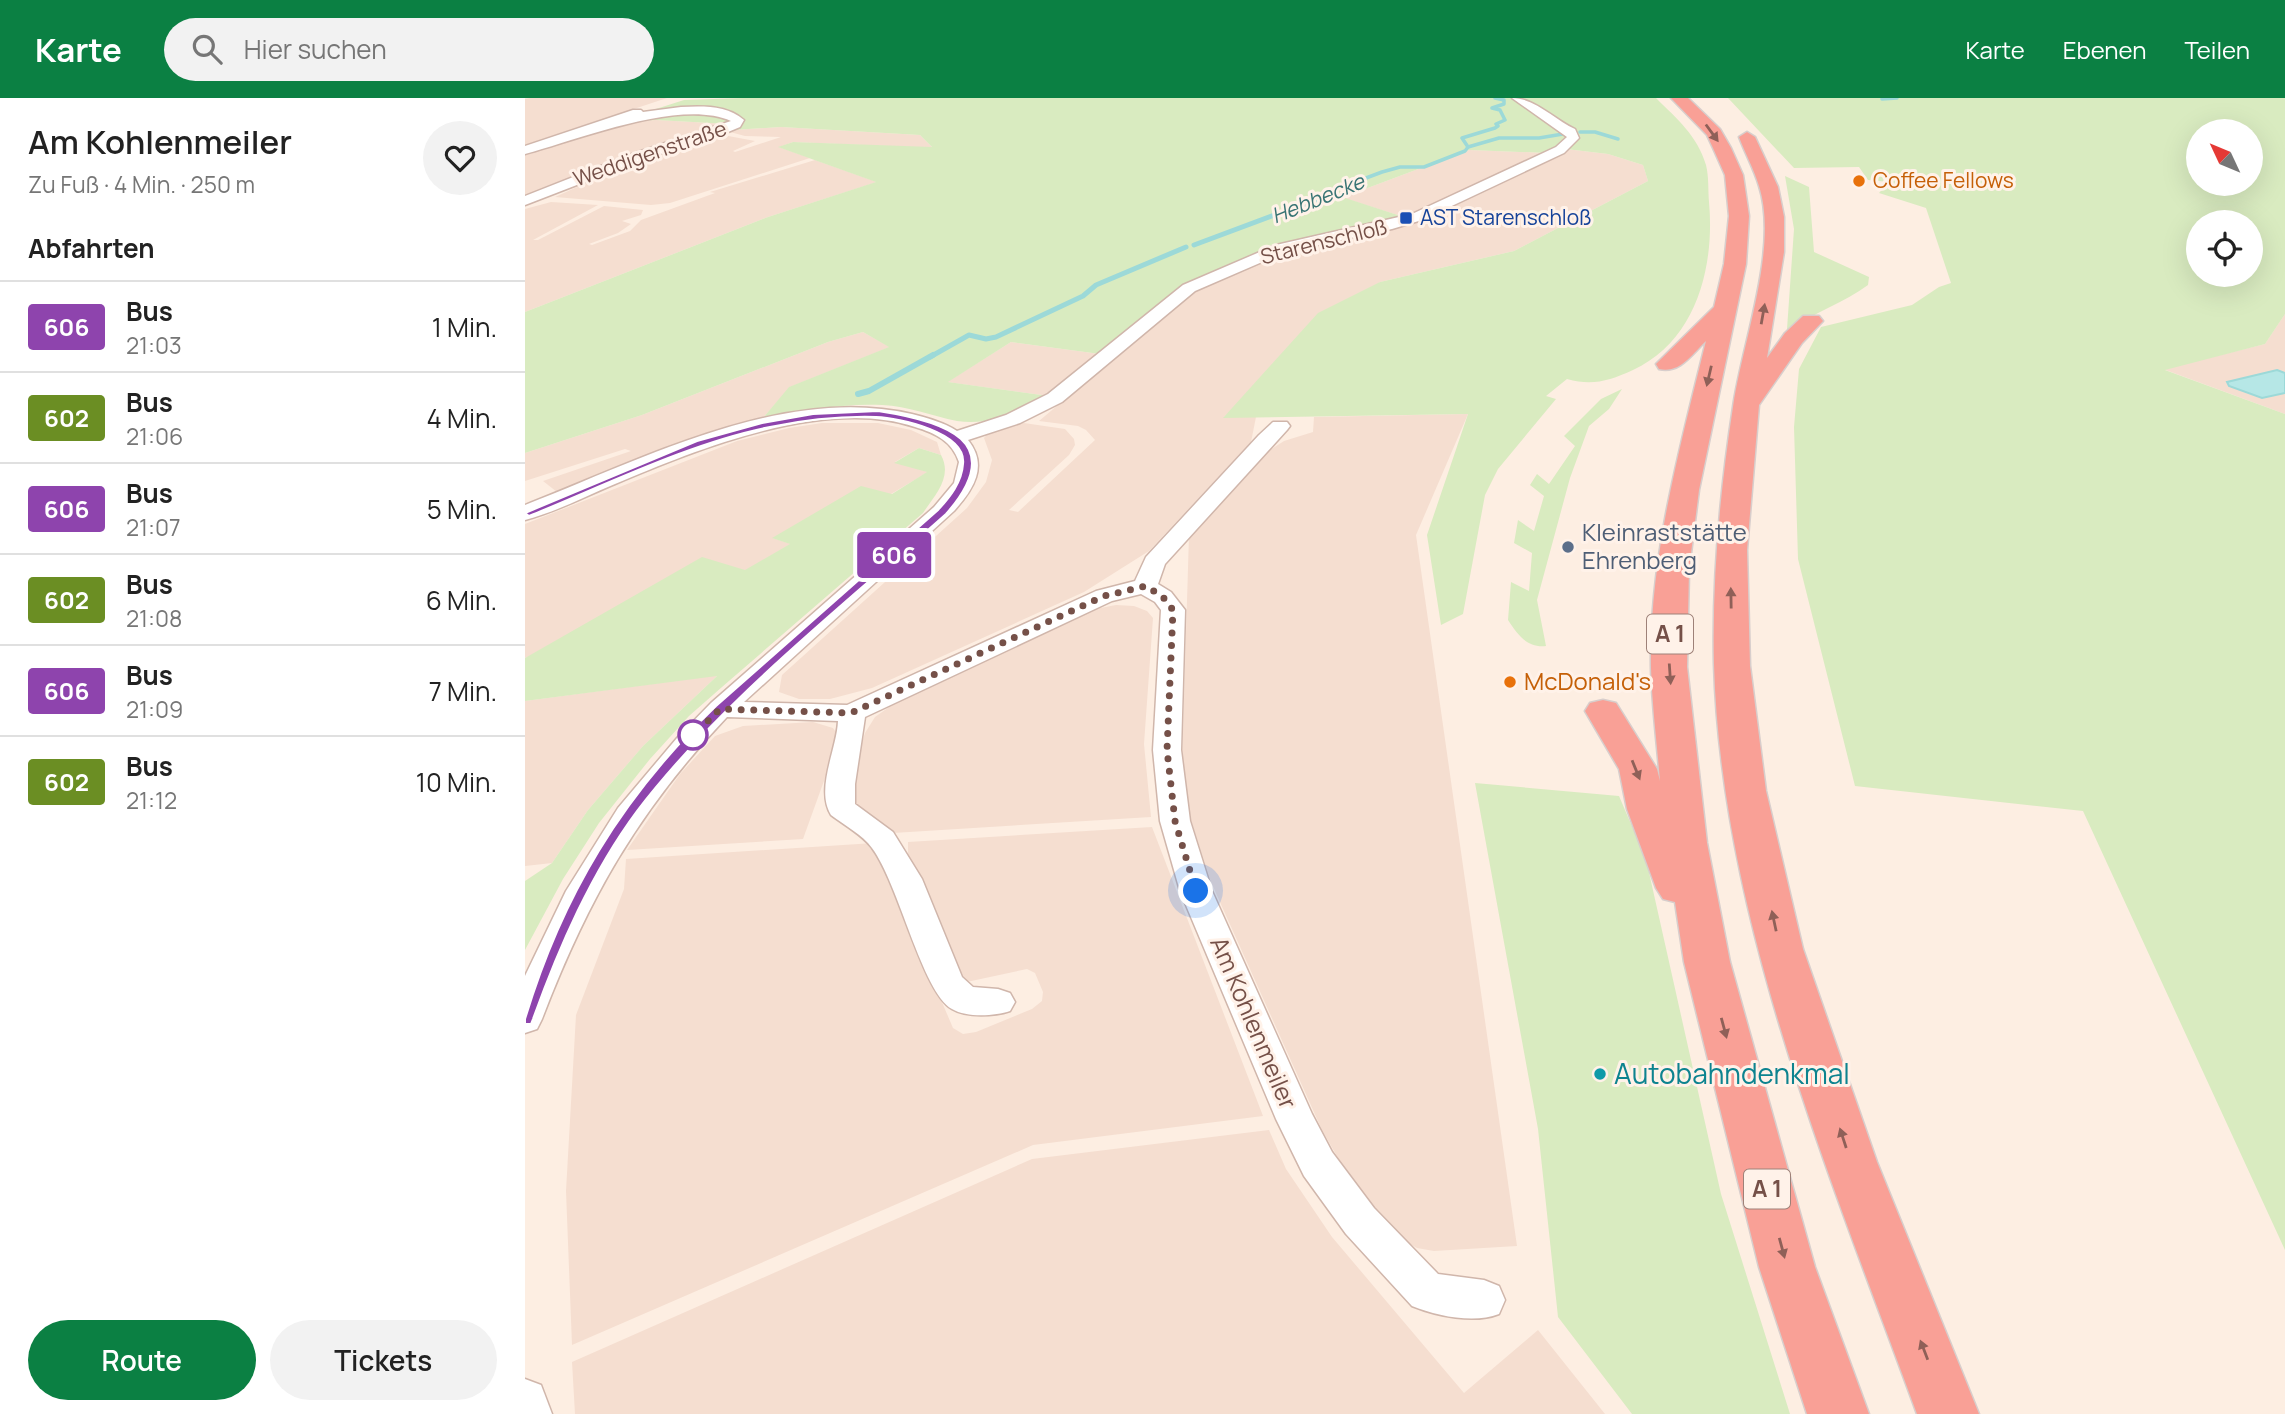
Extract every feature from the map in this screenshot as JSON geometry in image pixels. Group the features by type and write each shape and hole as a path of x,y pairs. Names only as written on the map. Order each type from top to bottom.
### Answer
{"highway":[{"name":"A 1","path":"1679,98 1714,133 1734,175 1739,215 1735,264 1684,490 1673,569 1669,667 1686,843 1707,962 1787,1267 1838,1414"},
{"path":"1774,159 1742,132 1769,187 1774,229 1774,252 1746,405 1731,551 1732,667 1746,791 1780,949 1851,1162 1948,1414"},
{"path":"1668,364 1724,310"},
{"path":"1746,405 1774,370 1793,338 1811,321"},
{"path":"1603,711 1638,769 1647,809 1707,962"}],"street":[{"path":"525,150 680,98"},
{"name":"Starenschloß","path":"955,438 1013,419 1055,398 1189,288 1281,248 1392,225 1417,217 1569,143 1573,138 1571,132 1552,123 1518,98"},
{"name":"Weddigenstraße","path":"525,201 634,158 724,130 738,120 719,109 703,108 620,118"},
{"path":"525,513 701,443 766,425 813,417 878,414 912,419 940,429 955,438 969,462 958,494 942,512 720,709 692,737 631,809 600,855 545,965 525,1019"},
{"path":"720,709 851,713 1104,596 1146,586 1154,562 1280,426"},
{"name":"Am Kohlenmeiler","path":"1146,586 1163,597 1173,610 1167,750 1175,821 1196,891 1294,1119 1318,1164 1360,1221 1427,1292 1484,1300"},
{"path":"851,713 853,731 838,793 841,808 882,839 906,879 948,984 964,1000 998,1002"},
{"path":"525,1401 530,1414"}],"shaded area":[{"path":"667,98 525,145 525,99"},
{"path":"631,121 729,124 613,163 525,197 525,153"},
{"path":"781,127 920,135 933,148 793,142 779,147 810,158 670,203 651,205 555,197 606,174 723,135 755,141 733,151 735,152 781,137 745,136 730,132 733,130"},
{"path":"1566,149 1608,154 1643,165 1648,181 1514,251 1380,282 1224,417 1256,417 1251,442 1149,551 1084,592 872,688 830,699 799,699 779,692 782,675 967,508 986,482 992,460 984,438 988,433 1017,422 1065,429 1074,439 1075,445 1069,455 1009,510 1018,512 1095,440 1078,426 1039,421 1196,289 1271,254 1393,227"},
{"path":"1469,150 1548,153 1407,218 1334,195 1365,189"},
{"path":"815,160 877,182 768,217 525,312 525,209 551,202 598,205 533,240 538,240 604,206 643,210 641,215 622,221 631,224 618,233 589,244 592,245 630,231 641,220 715,193 710,192"},
{"path":"2285,314 2285,414 2163,369 2265,344"},
{"path":"863,332 890,347 790,387 763,418 720,429 557,492 543,481 631,451 625,449 525,481 525,453 642,415 828,342"},
{"path":"1011,342 1100,354 1049,396 947,382"},
{"path":"1468,414 1416,535 1517,1246 1434,1251 1417,1248 1403,1240 1375,1210 1346,1172 1322,1130 1211,882 1191,820 1182,767 1189,535 1256,459 1284,441 1313,432 1314,417"},
{"path":"822,423 878,423 911,430 937,442 941,455 919,448 895,462 928,472 891,494 773,538 791,544 745,571 525,658 525,524 737,441"},
{"path":"1116,605 1134,606 1147,611 1153,618 1144,744 1151,817 893,833 851,802 847,788 865,733 875,717 899,700 1090,610"},
{"path":"718,675 643,746 588,810 552,863 525,866 525,701"},
{"path":"813,722 833,728 838,735 838,742 803,839 627,850 680,774 715,736 743,726"},
{"path":"1152,827 1263,1116 1033,1145 572,1345 566,1191 576,1015 624,889 626,859 874,843 953,1028 963,1034 976,1032 1032,1009 1042,1001 1043,992 1035,973 1027,969 962,983 908,857 908,842"},
{"path":"1269,1130 1286,1169 1332,1237 1464,1393 1538,1330 1605,1414 575,1414 572,1362 1032,1159"}],"green space":[{"path":"1656,98 1692,136 1706,165 1709,252 1697,300 1672,341 1655,357 1608,380 1584,382 1567,379 1546,396 1556,399 1498,469 1485,495 1463,614 1441,625 1427,535 1468,414 1223,418 1318,313 1380,282 1514,251 1648,181 1643,165 1608,154 1566,149 1548,153 1469,150 1365,189 1336,195 1407,218 1230,266 1100,354 1011,342 948,382 1049,396 1005,417 969,422 901,407 852,405 763,418 789,387 889,347 863,332 828,342 642,415 525,453 525,312 768,217 876,182 778,147 793,142 932,147 920,135 781,127 733,130 729,124 631,121 634,116 684,100"},
{"path":"1728,98 2285,98 2285,314 2265,344 2165,370 2285,414 2285,1250 2083,811 1855,786 1798,559 1794,427 1799,369 1821,327 1912,305 1939,287 1951,283 1926,208 1879,193 1889,182 1868,180 1859,167 1794,168"},
{"path":"1785,176 1809,187 1814,252 1869,277 1868,285 1791,330 1787,329 1794,229"},
{"path":"1622,389 1609,409 1589,426 1570,478 1537,600 1546,646 1533,645 1519,635 1508,620 1511,582 1529,591 1532,553 1514,543 1518,520 1534,531 1544,496 1530,485 1537,474 1549,484 1575,446 1564,436 1601,399"},
{"path":"919,448 941,455 945,471 941,486 923,513 689,716 650,759 599,823 563,879 525,950 525,881 552,863 588,810 643,746 717,676 525,701 525,658 702,557 745,570 790,544 772,538 861,486 892,494 927,472 894,463"},
{"path":"1475,783 1619,796 1646,859 1721,1194 1790,1414 1632,1414 1558,1317 1538,1129"}],"water":[{"path":"2277,370 2285,373 2285,393 2262,398 2229,386 2227,382"}],"waterway":[{"name":"Hebbecke","path":"1468,147 1462,138 1495,128 1498,126 1496,124 1505,120 1500,110 1492,108 1504,104 1504,100 1495,98"},
{"path":"1882,99 1897,98"},
{"path":"1580,132 1595,132 1618,139"},
{"path":"1468,147 1499,138 1539,138 1563,134"},
{"name":"Hebbecke","path":"1282,212 1319,201 1318,196 1382,172 1400,167 1424,167 1465,151 1468,147"},
{"name":"Hebbecke","path":"1194,245 1282,212"},
{"name":"Hebbecke","path":"930,357 969,335 986,339 996,337 1083,296 1096,285 1186,247"},
{"name":"Hebbecke","path":"858,394 869,391 933,355"}],"bus line":[{"name":"606","path":"525,513 701,443 766,425 813,417 878,414 912,419 940,429 955,438 969,462 958,494 942,512 720,709 692,737 631,809 592,868 545,965 525,1019"}],"place":[{"name":"Coffee Fellows","path":"1859,181"},
{"name":"AST Starenschloß","path":"1406,218"},
{"name":"Kleinraststätte Ehrenberg","path":"1568,547"},
{"name":"McDonald's","path":"1510,682"},
{"name":"Autobahndenkmal","path":"1600,1074"}],"route":[{"path":"693,735 692,737 720,709 851,713 1104,596 1146,586 1163,597 1173,610 1167,750 1175,821 1196,891"}]}
